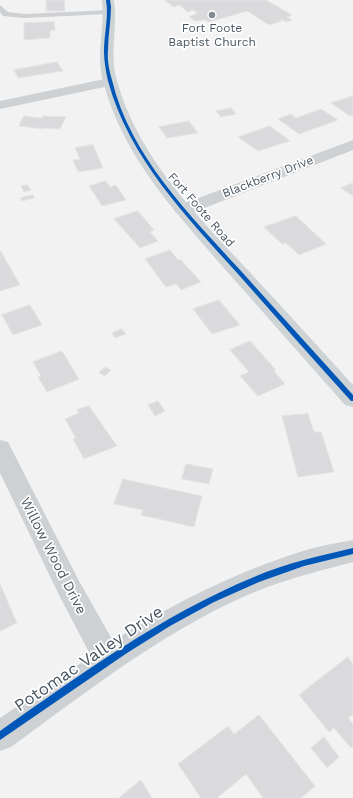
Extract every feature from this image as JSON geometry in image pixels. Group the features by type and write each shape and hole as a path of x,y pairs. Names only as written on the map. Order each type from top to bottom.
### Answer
{"street":[{"name":"Fort Foote Road","path":"108,6 106,55 109,82 135,141 165,188 183,210 353,399"},
{"path":"0,105 109,82"},
{"name":"Blackberry Drive","path":"183,210 353,145"},
{"name":"Willow Wood Drive","path":"0,449 69,588 109,661"},
{"name":"Potomac Valley Drive","path":"0,736 109,661 176,618 230,591 300,564 322,557 353,551"}],"lane":[{"path":"0,7 6,14 25,16 108,6"}],"building":[{"path":"47,0 64,0 65,11 46,11"},
{"path":"165,0 266,0 292,15 287,17 292,20 286,22 279,19 282,21 269,25 247,11 209,22 205,20 195,21 189,17 197,13 193,10 188,12 179,5 174,7"},
{"path":"54,22 55,30 50,31 50,38 24,40 24,23"},
{"path":"57,62 63,71 18,78 14,70"},
{"path":"353,96 353,115 350,116 331,103"},
{"path":"231,108 236,114 221,117 216,111"},
{"path":"321,109 338,120 299,134 278,119 291,114 296,118"},
{"path":"24,116 42,118 43,116 66,117 60,129 43,129 19,126"},
{"path":"189,121 198,133 167,138 159,127"},
{"path":"270,126 290,141 258,151 238,137"},
{"path":"93,145 103,168 78,172 73,160 80,159 75,148"},
{"path":"106,181 110,187 116,185 126,200 102,206 89,186"},
{"path":"353,183 353,196 341,188"},
{"path":"28,185 31,190 24,192 21,186"},
{"path":"33,195 34,198 22,201 20,198"},
{"path":"138,211 154,230 150,232 158,241 140,248 114,219"},
{"path":"296,216 326,244 299,255 286,243 282,244 264,227"},
{"path":"0,250 20,285 0,291"},
{"path":"170,250 178,260 180,259 201,282 181,290 176,284 166,287 145,259"},
{"path":"219,300 240,325 212,334 193,309"},
{"path":"30,305 42,325 13,335 2,315"},
{"path":"122,329 126,334 115,338 112,333"},
{"path":"250,341 276,370 274,371 285,384 258,396 240,376 249,372 230,350"},
{"path":"62,351 79,379 47,392 38,377 41,376 33,362"},
{"path":"105,367 111,370 105,376 99,373"},
{"path":"158,401 165,411 155,416 148,405"},
{"path":"89,406 117,446 84,459 73,439 76,438 65,419 79,413 77,410"},
{"path":"308,414 314,432 321,432 334,472 298,477 282,416"},
{"path":"186,464 213,469 209,484 182,479"},
{"path":"123,479 202,496 194,527 141,515 143,510 114,504"},
{"path":"0,584 17,623 0,631"},
{"path":"348,657 353,664 353,714 348,718 353,724 353,746 351,748 334,728 329,732 299,695"},
{"path":"259,715 315,786 301,798 263,798 246,774 217,798 201,798 178,764 228,726 234,734"},
{"path":"324,737 339,757 327,768 311,748"},
{"path":"141,780 152,798 119,798"}],"cycle path":[{"path":"108,0 109,14 106,58 110,79 124,120 144,158 183,210 353,399"},
{"path":"0,736 124,650 211,600 257,579 304,562 353,551"}],"place":[{"name":"Fort Foote Baptist Church","path":"212,15"}]}
